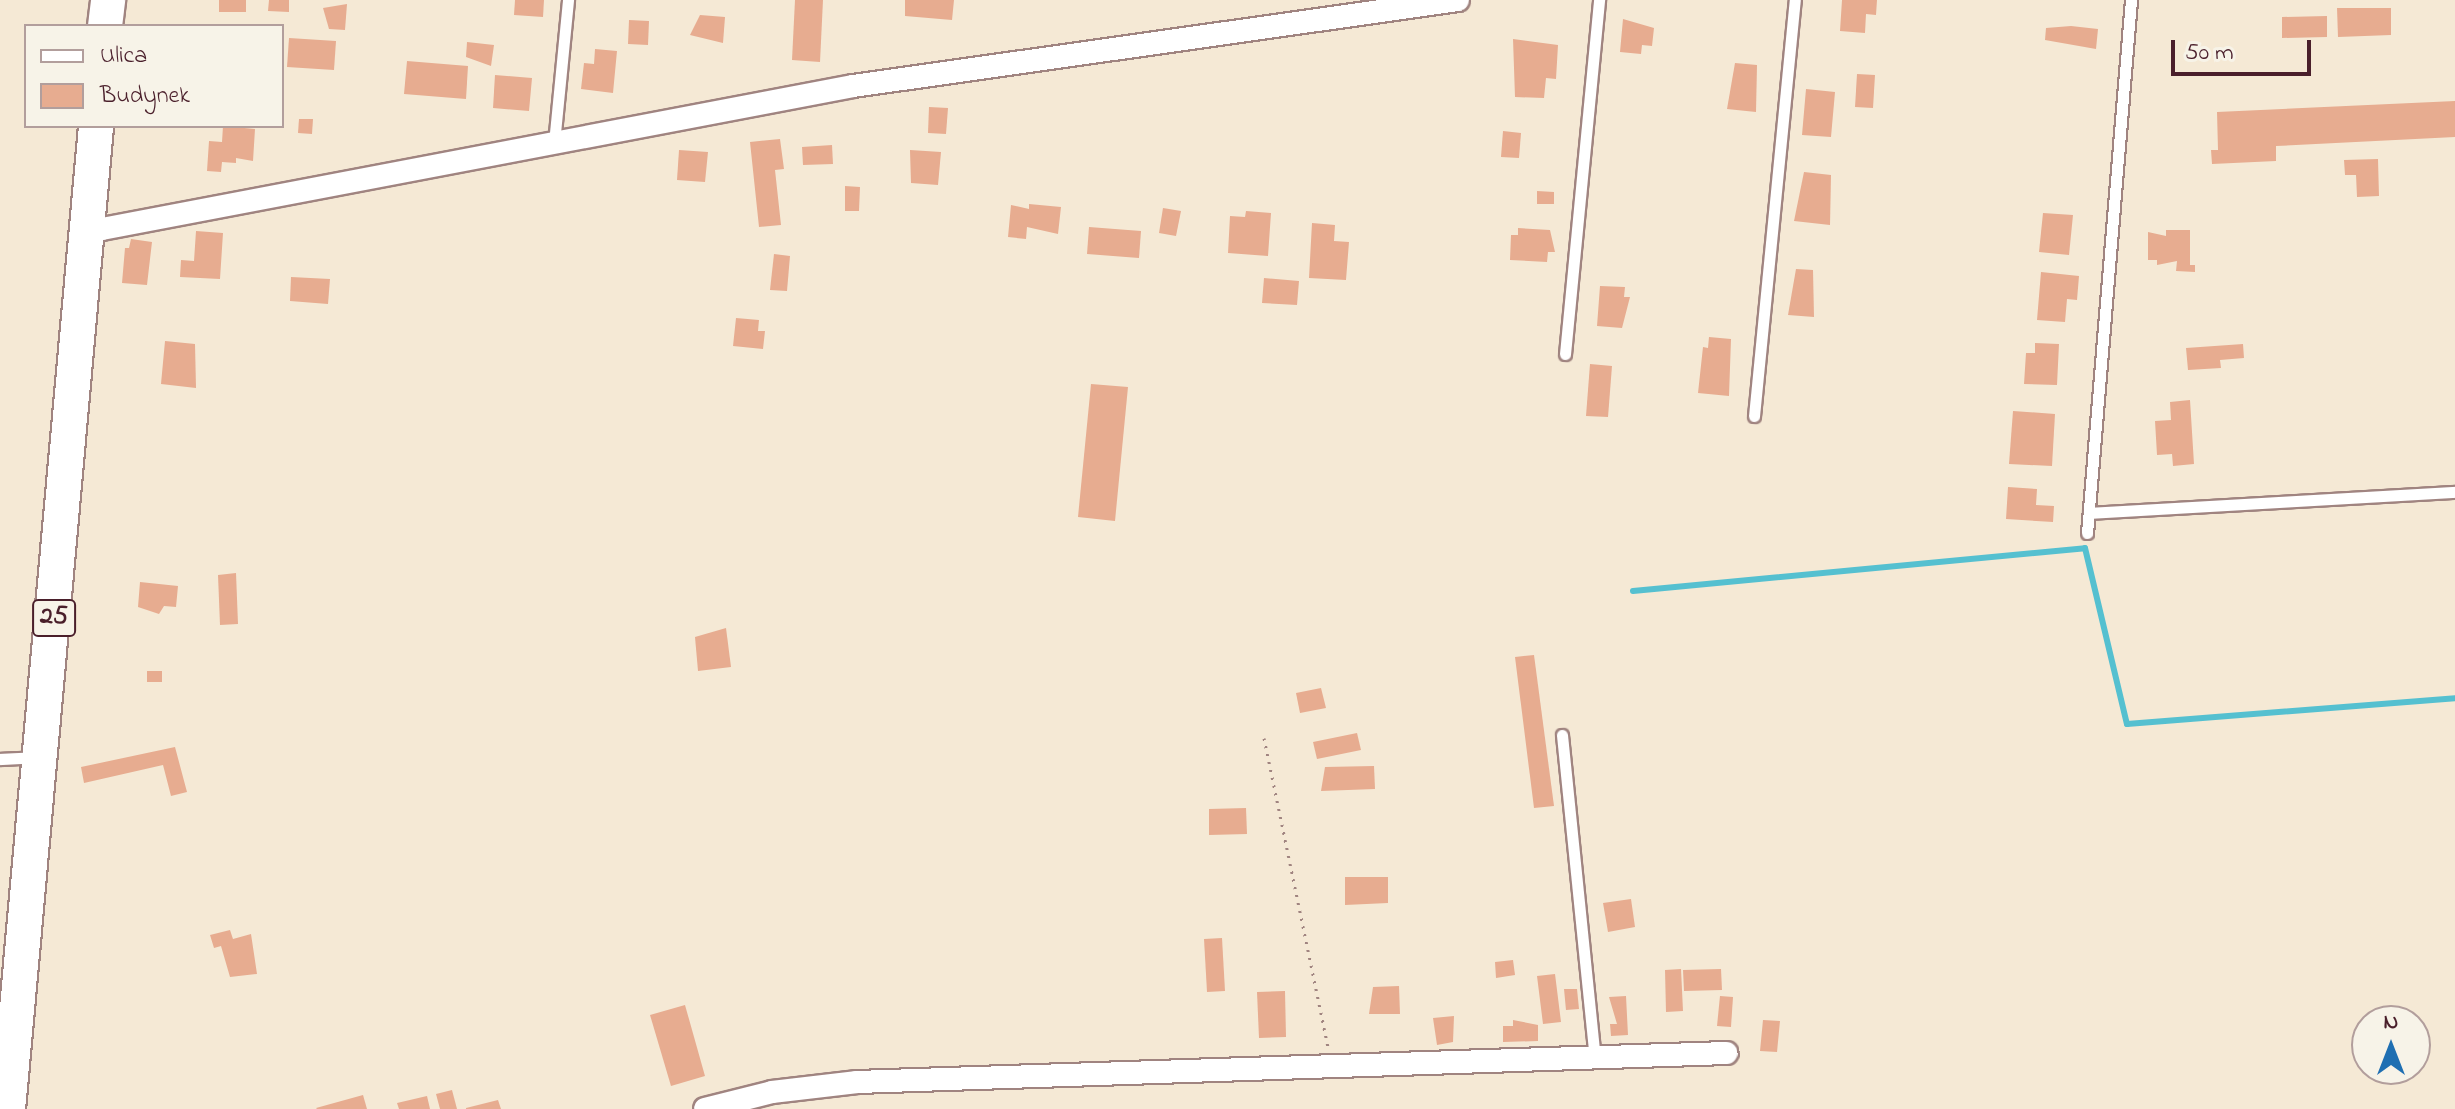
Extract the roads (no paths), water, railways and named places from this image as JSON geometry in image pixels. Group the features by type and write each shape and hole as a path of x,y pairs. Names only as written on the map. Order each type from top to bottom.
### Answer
{"main road":[{"path":"105,24 108,0"},
{"name":"25","path":"8,1109 43,757 96,128"}],"street":[{"path":"87,227 102,229 868,83 1448,1"},
{"path":"705,1109 772,1092 857,1082 1727,1053"}],"lane":[{"path":"554,144 568,0"},
{"path":"1565,354 1599,0"},
{"path":"1754,416 1795,0"},
{"path":"2087,533 2131,0"},
{"path":"2089,513 2455,492"},
{"path":"1562,735 1595,1058"},
{"path":"0,759 43,757"}],"waterway":[{"path":"1633,591 2085,548 2127,724 2455,698"}]}
